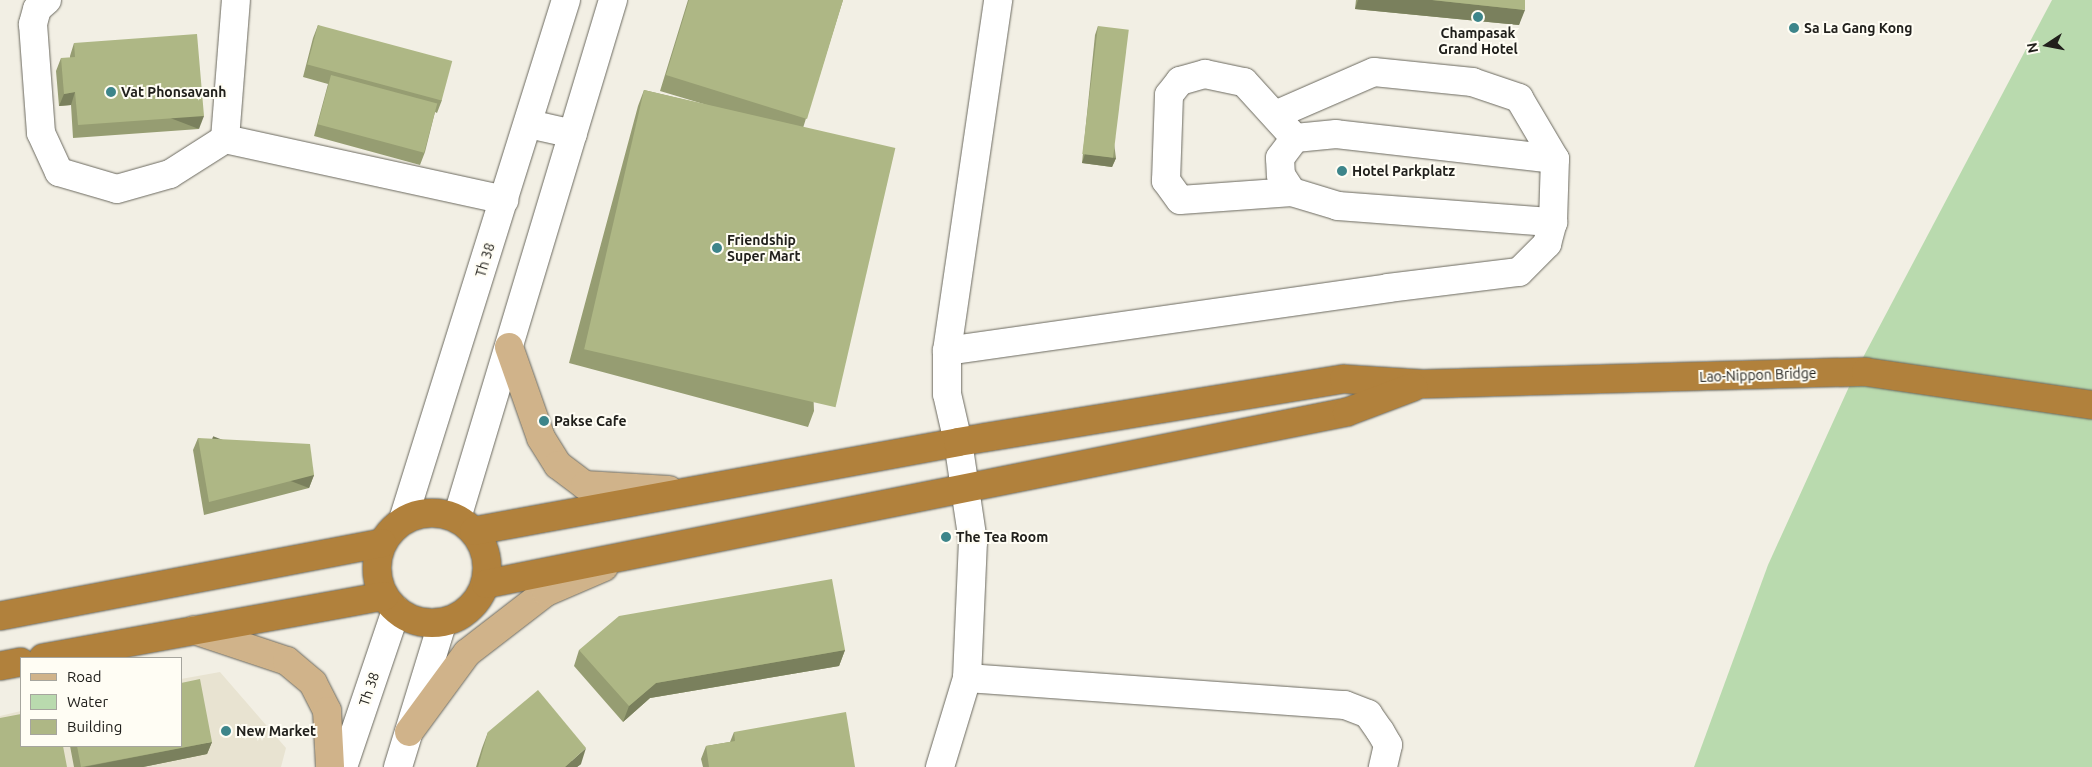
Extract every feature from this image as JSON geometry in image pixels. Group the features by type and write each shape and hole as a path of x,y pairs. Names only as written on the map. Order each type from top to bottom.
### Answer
{"highway":[{"name":"Lao-Nippon Bridge","path":"1422,384 1866,372 2092,405"},
{"path":"466,524 487,557 486,584 470,610 442,624 420,623 390,603 376,569 382,543 404,520 420,514 439,512 466,524 688,491 958,442 1344,379 1422,384"},
{"path":"486,584 1347,412 1422,384"},
{"path":"0,616 382,543"},
{"path":"48,657 194,630 390,603"},
{"path":"0,666 20,662"}],"main road":[{"path":"509,347 541,438 558,465 585,485 688,491"},
{"path":"409,732 467,653 502,624 546,592 634,554"},
{"path":"194,630 287,661 313,683 327,711 330,767"}],"street":[{"path":"47,0 37,8 33,24 41,133 60,172 118,189 170,174 225,139 504,200"},
{"path":"225,139 236,0"},
{"name":"Th 38","path":"404,520 529,124 566,0"},
{"path":"466,524 509,347 613,0"},
{"path":"940,767 967,678 973,542 963,489 958,442 947,394 947,351 998,0"},
{"path":"947,351 1388,288 1518,272 1547,244 1553,222 1555,159 1519,98 1472,82 1374,72 1275,115"},
{"path":"1295,138 1244,82 1205,74 1180,81 1169,95 1166,181 1180,200 1292,192 1338,206 1553,222"},
{"path":"529,124 573,134"},
{"path":"1292,192 1280,175 1280,158 1295,138 1336,134 1555,159"},
{"name":"Th 38","path":"343,767 390,603"},
{"path":"398,767 442,624"},
{"path":"967,678 1345,705 1368,714 1380,731 1388,745 1383,767"}],"shaded area":[{"name":"New Market","path":"220,672 286,748 281,767 0,767 0,716 20,711 20,747 182,747 182,679"}],"water":[{"path":"2052,0 2092,0 2092,767 1694,767 1768,565 1858,367"}],"building":[{"path":"689,0 843,0 807,119 666,75"},
{"path":"1432,0 1525,0 1525,10"},
{"path":"318,25 452,61 442,101 307,65"},
{"path":"1098,26 1129,30 1113,158 1082,154"},
{"path":"197,34 204,116 78,125 75,92 64,94 61,58 75,57 74,43"},
{"path":"331,75 437,103 424,153 318,124"},
{"path":"644,90 895,148 836,407 584,349"},
{"path":"198,438 310,444 314,475 209,502"},
{"path":"832,579 845,650 656,683 629,706 579,650 619,616"},
{"path":"200,679 212,742 81,767 77,747 182,747 182,683"},
{"path":"538,690 586,748 565,767 478,767 488,732"},
{"path":"846,712 855,767 709,767 706,746 735,741 734,732"},
{"path":"20,714 20,747 63,747 67,767 0,767 0,718"}],"place":[{"name":"Champasak Grand Hotel","path":"1478,17"},
{"name":"Sa La Gang Kong","path":"1794,28"},
{"name":"Vat Phonsavanh","path":"111,92"},
{"name":"Hotel Parkplatz","path":"1342,171"},
{"name":"Friendship Super Mart","path":"717,248"},
{"name":"Pakse Cafe","path":"544,421"},
{"name":"The Tea Room","path":"946,537"},
{"name":"New Market","path":"226,731"}]}
